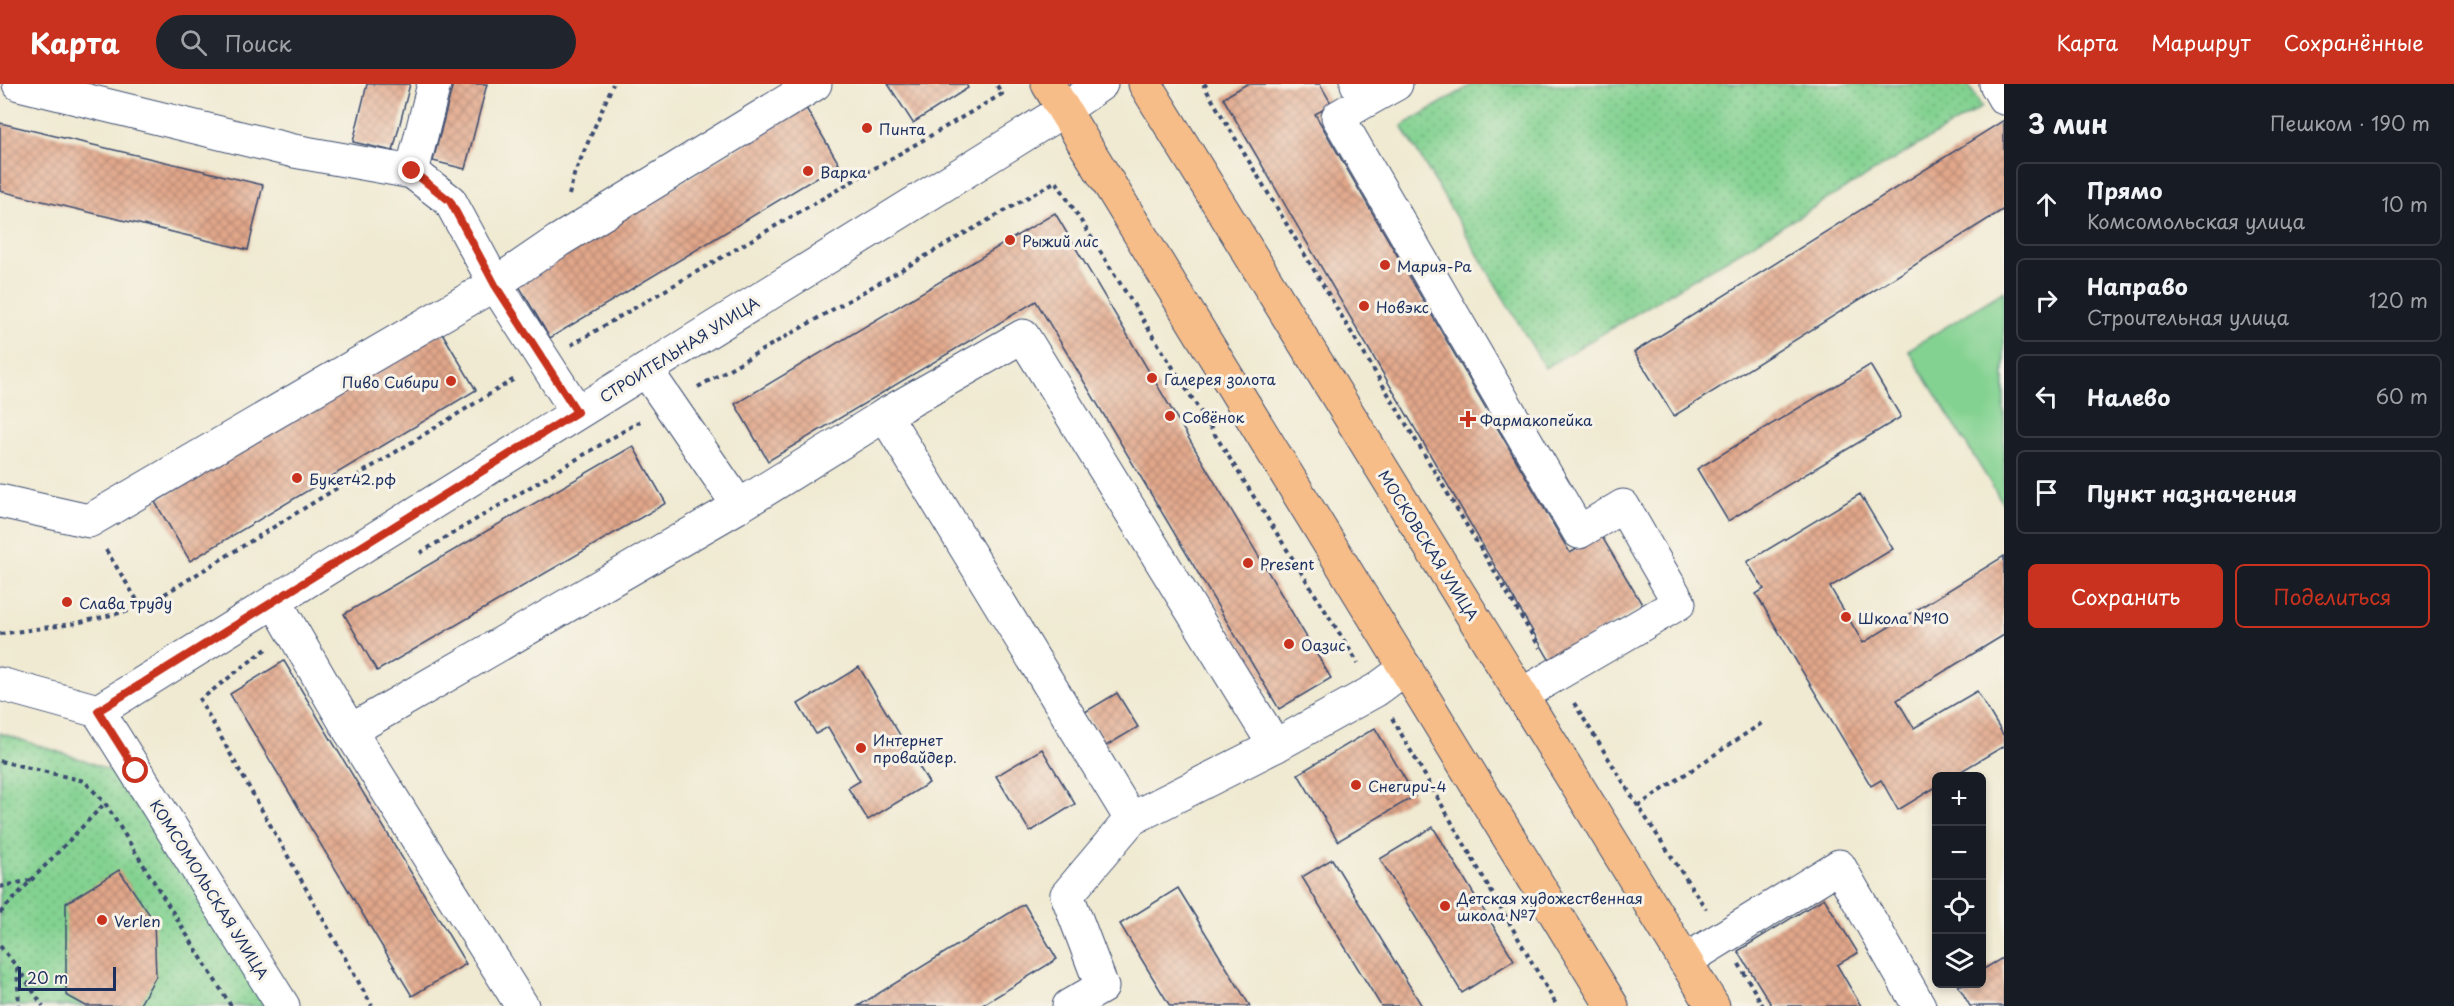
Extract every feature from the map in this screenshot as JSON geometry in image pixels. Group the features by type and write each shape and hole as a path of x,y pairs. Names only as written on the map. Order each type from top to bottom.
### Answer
{"main road":[{"name":"МОСКОВСКАЯ УЛИЦА","path":"1145,84 1713,1006"},
{"path":"1056,97 1612,1006"}],"street":[{"path":"20,84 294,151 412,171 450,201 495,285 577,412"},
{"path":"412,171 434,84"},
{"path":"0,501 88,521 495,285 558,241 815,84"},
{"name":"СТРОИТЕЛЬНАЯ УЛИЦА","path":"98,711 646,370 1056,97 1101,84"},
{"path":"1396,84 1362,92 1338,117 1579,532 1623,506 1679,603 1521,695"},
{"path":"1996,84 2004,98"},
{"path":"350,731 739,506 885,415 1023,336 1275,746"},
{"path":"646,370 739,506"},
{"path":"885,415 1131,819"},
{"path":"275,601 350,731 522,1006"},
{"path":"1069,1006 1107,996 1067,895 1131,819 1275,746 1376,690 1406,668"},
{"path":"0,684 98,711"},
{"name":"КОМСОМОЛЬСКАЯ УЛИЦА","path":"98,711 283,1006"},
{"path":"1685,961 1839,866 1919,1006"}],"path":[{"path":"558,241 574,175 613,84"},
{"path":"0,634 72,624 142,608 545,360 1002,94 996,84"},
{"path":"1207,84 1204,86 1556,674 1638,806 1703,902 1763,1006"},
{"path":"414,556 668,404 1056,181 1376,690 1557,1006"},
{"path":"88,521 142,608"},
{"path":"292,629 200,700 372,1006"},
{"path":"1638,806 1762,723"},
{"path":"0,761 84,782 105,804 231,1006"},
{"path":"0,913 105,804"},
{"path":"0,886 32,880"},
{"path":"0,946 43,1006"},
{"path":"17,967 19,1006"}],"green space":[{"path":"1473,84 1968,84 1982,107 1545,368 1402,126"},
{"path":"2004,291 2004,505 1908,350"},
{"path":"0,733 84,760 126,777 271,1006 0,1006"}],"building":[{"path":"367,84 410,84 393,151 353,142"},
{"path":"453,84 487,84 465,169 433,161"},
{"path":"888,84 966,84 968,88 913,123"},
{"path":"1247,84 1320,84 1332,105 1315,114 1570,553 1601,535 1643,606 1550,661 1223,98"},
{"path":"806,108 839,164 550,338 516,281"},
{"path":"2004,120 2004,209 1674,416 1634,352"},
{"path":"0,123 263,185 248,250 0,191"},
{"path":"1055,213 1331,678 1279,709 1036,301 768,461 735,404"},
{"path":"441,331 476,390 190,561 155,502"},
{"path":"1870,365 1901,417 1728,521 1697,469"},
{"path":"633,446 666,503 377,671 344,614"},
{"path":"1860,494 1893,549 1830,587 1863,643 2004,556 2004,635 1897,700 1914,728 1977,691 2004,736 2004,746 1960,772 1932,772 1932,789 1898,810 1881,780 1871,786 1756,594 1764,589 1747,562"},
{"path":"284,661 466,964 412,996 230,694"},
{"path":"859,667 929,783 868,820 848,788 860,781 828,727 816,734 798,704"},
{"path":"1117,693 1138,727 1106,746 1085,712"},
{"name":"Снегири-4","path":"1375,728 1415,796 1338,841 1298,774"},
{"path":"1042,749 1075,804 1030,832 996,776"},
{"name":"Детская художественная школа №7","path":"1433,827 1514,960 1462,993 1380,859"},
{"path":"1332,859 1422,1006 1381,1006 1302,877"},
{"path":"119,870 154,921 156,976 139,1006 86,1006 66,995 66,903"},
{"path":"1178,888 1250,1006 1170,1006 1120,924"},
{"path":"1824,898 1858,953 1837,965 1861,1006 1772,1006 1738,951"},
{"path":"1024,904 1057,959 981,1006 858,1006"},
{"path":"2004,957 2004,1006 1970,1006 1960,988 1986,988 1986,968"}],"place":[{"name":"Пинта","path":"867,128"},
{"name":"Варка","path":"808,171"},
{"name":"Рыжий лис","path":"1010,240"},
{"name":"Мария-Ра","path":"1385,265"},
{"name":"Новэкс","path":"1364,306"},
{"name":"Галерея золота","path":"1152,378"},
{"name":"Пиво Сибири","path":"451,381"},
{"name":"Совёнок","path":"1170,416"},
{"name":"Фармакопейка","path":"1468,419"},
{"name":"Букет42.рф","path":"297,478"},
{"name":"Present","path":"1248,563"},
{"name":"Слава труду","path":"67,602"},
{"name":"Школа №10","path":"1846,617"},
{"name":"Оазис","path":"1289,644"},
{"name":"Интернет провайдер.","path":"861,748"},
{"name":"Снегири-4","path":"1356,785"},
{"name":"Детская художественная школа №7","path":"1445,906"},
{"name":"Verlen","path":"102,920"}],"route":[{"path":"136,771 98,711 577,412 495,285 450,201 412,171"}]}
